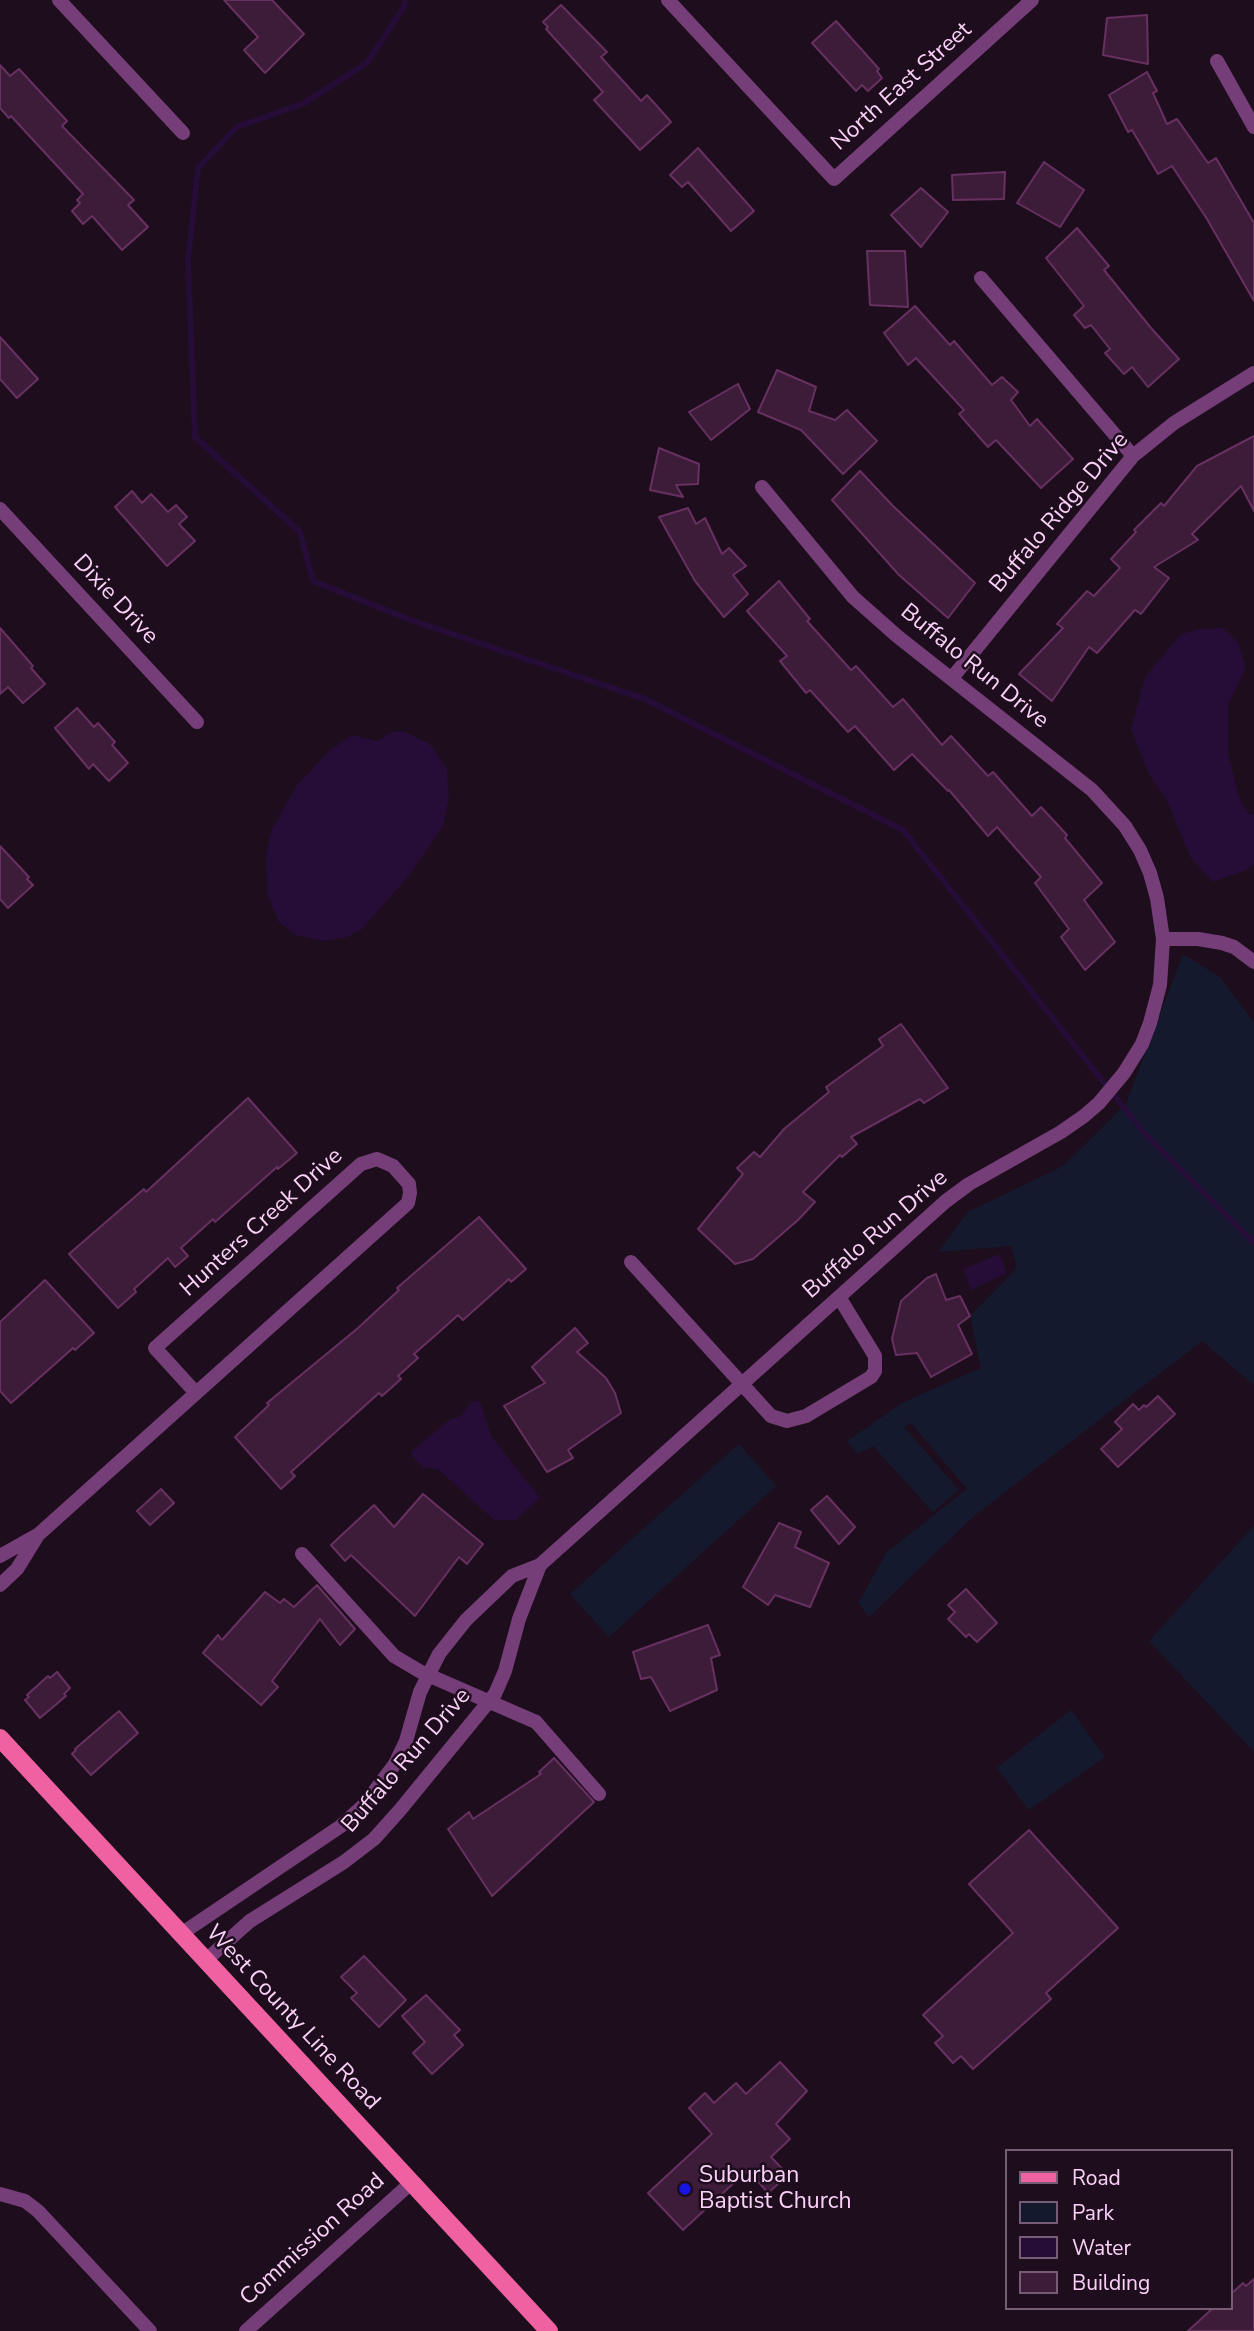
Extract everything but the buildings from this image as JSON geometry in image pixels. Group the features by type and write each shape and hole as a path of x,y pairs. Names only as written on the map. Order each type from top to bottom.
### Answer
{"main road":[{"name":"West County Line Road","path":"0,1738 549,2331"}],"street":[{"path":"59,0 183,133"},
{"name":"North East Street","path":"668,0 834,179 1032,0"},
{"path":"1217,61 1254,127"},
{"path":"981,278 1133,456"},
{"name":"Buffalo Ridge Drive","path":"952,678 1133,456 1174,423 1254,373"},
{"name":"Buffalo Run Drive","path":"181,1934 341,1826 364,1805 395,1764 406,1741 420,1692 445,1645 466,1620 512,1576 540,1565 960,1190 1061,1132 1100,1101 1112,1089 1135,1055 1150,1023 1160,985 1163,939 1150,873 1125,826 1092,790 897,636 853,597 762,487"},
{"name":"Dixie Drive","path":"0,509 197,722"},
{"path":"1163,939 1198,939 1222,943 1234,947 1254,962"},
{"name":"Hunters Creek Drive","path":"0,1556 39,1534 408,1203 411,1193 409,1184 393,1166 377,1159 361,1164 155,1348 196,1393"},
{"path":"631,1262 771,1416 791,1420 806,1416 871,1377 877,1368 875,1356 839,1297"},
{"name":"Hunters Creek Drive","path":"0,1585 17,1569 39,1534"},
{"path":"302,1554 394,1656 428,1675 536,1722 599,1794"},
{"name":"Buffalo Run Drive","path":"206,1960 250,1921 344,1862 373,1839 490,1701 505,1671 519,1619 540,1565"},
{"name":"Commission Road","path":"246,2331 411,2183"},
{"path":"0,2194 25,2201 38,2211 150,2331"}],"green space":[{"path":"1183,954 1221,978 1254,1023 1254,1385 1202,1341 974,1516 869,1617 858,1603 887,1552 967,1489 911,1423 904,1427 959,1490 933,1512 873,1446 858,1454 847,1441 904,1402 981,1368 970,1316 1017,1268 1011,1246 938,1252 968,1212 1063,1166 1126,1104"},
{"path":"739,1444 776,1486 609,1637 570,1594"},
{"path":"1254,1526 1254,1752 1149,1641"},
{"path":"1071,1710 1105,1757 1029,1810 997,1768"}],"water":[{"path":"1223,628 1239,644 1246,668 1228,705 1228,753 1239,798 1249,814 1254,815 1254,864 1244,871 1213,882 1191,858 1167,801 1148,772 1131,729 1145,677 1181,634 1200,629"},
{"path":"394,731 405,732 430,744 447,769 449,798 443,826 408,877 361,930 347,937 324,941 296,935 279,922 267,894 266,854 272,829 297,785 329,751 352,735 377,741"},
{"path":"1000,1254 1007,1273 971,1290 963,1269"},
{"path":"471,1401 480,1402 491,1436 540,1498 516,1520 494,1520 438,1469 423,1467 412,1456 412,1451 449,1420 461,1416"}],"waterway":[{"path":"406,0 367,63 304,103 237,127 198,168 188,260 195,437 300,532 313,581 413,621 645,699 903,830 1145,1134 1254,1243"}],"place":[{"name":"Suburban Baptist Church","path":"685,2189"}]}
